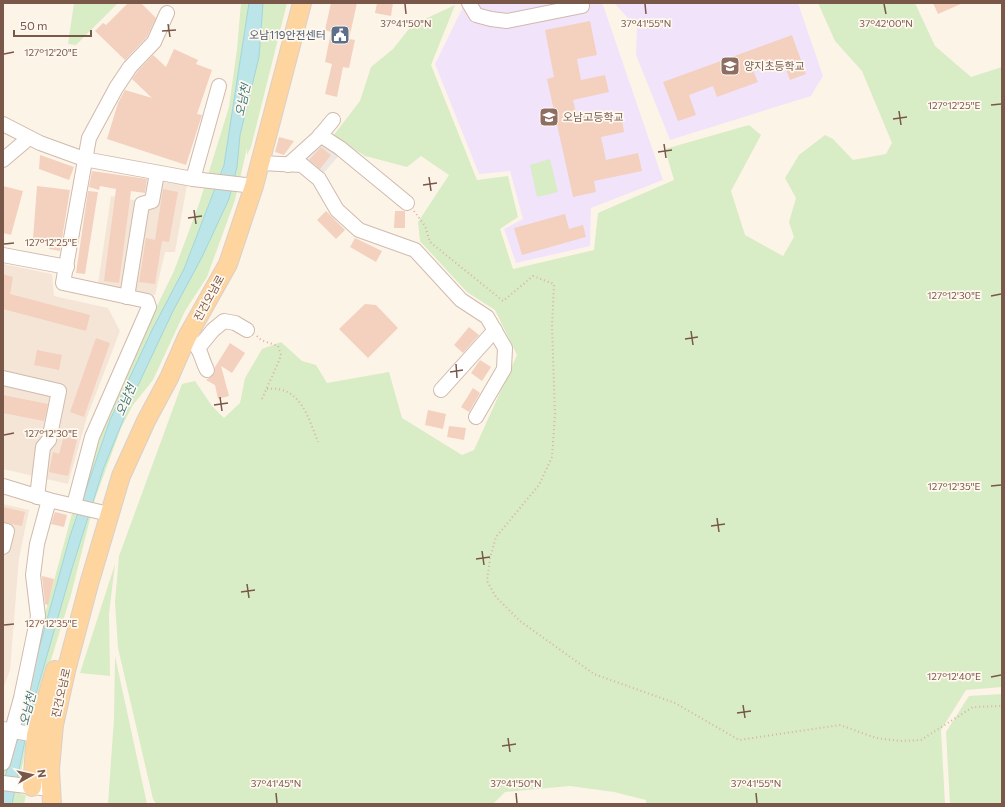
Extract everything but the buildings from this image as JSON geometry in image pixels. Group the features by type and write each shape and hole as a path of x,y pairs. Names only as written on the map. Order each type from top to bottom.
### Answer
{"main road":[{"name":"진건오남로","path":"51,796 50,756 54,725 105,513 146,421 169,378 193,342 228,264 247,186 260,163 302,3"},
{"name":"진건오남로","path":"30,787 35,735 56,666 73,618 88,584"}],"street":[{"path":"469,3 476,15 507,21 582,6"},
{"path":"77,506 92,437 149,307 147,300 62,283 67,267 84,159 89,138 116,88 130,67 154,42 167,12"},
{"path":"193,179 220,86"},
{"path":"288,165 320,135 333,120"},
{"path":"3,124 30,138 84,159 193,179 247,186"},
{"path":"320,135 340,148 407,203"},
{"path":"3,160 30,138"},
{"path":"260,163 302,165 319,179 337,210 359,230 415,250 461,300 487,317 505,348 504,369 476,417"},
{"path":"127,296 142,204 152,201 158,173"},
{"path":"3,255 67,267"},
{"path":"208,370 193,342 213,330 224,320 235,323 247,330"},
{"path":"441,390 495,330"},
{"path":"3,378 59,390 49,440 43,447 43,499 33,575 38,616 21,698 8,729 3,763"},
{"path":"3,486 43,499 105,513"},
{"path":"3,530 7,531 3,547"},
{"path":"8,729 35,735"},
{"path":"3,783 30,787 51,796"}],"path":[{"path":"407,203 425,226 430,242 503,301 533,276 554,284 552,326 555,414 552,457 539,485 496,538 490,558 487,581 496,597 520,621 594,674 674,703 739,740 840,725 876,738 900,741 922,740 973,708 1002,706"},
{"path":"247,330 255,334 260,340 278,346 281,355 262,399"},
{"path":"267,389 278,388 288,391 299,401 318,442"}],"shaded area":[{"name":"오남고등학교","path":"465,3 601,3 603,5 663,180 591,208 590,246 516,263 504,229 523,219 510,171 479,174 435,64"},
{"name":"양지초등학교","path":"614,3 798,3 823,76 811,96 670,140 636,55 637,28"},
{"path":"321,142 340,154 322,175 301,160"},
{"path":"161,182 187,185 175,252 165,252 155,295 98,284 111,196 157,204"},
{"path":"3,264 52,274 54,296 108,308 120,331 87,417 68,484 3,469"},
{"path":"3,504 29,510 19,558 10,670 3,689"}],"green space":[{"path":"74,3 118,3 76,45 68,44"},
{"path":"241,3 287,3 251,147 247,155 247,148 235,200 207,277 185,311 153,380 133,405 121,428 95,499 71,595 30,728 20,777 20,794 26,795 24,804 3,804 3,746 22,677 47,607 78,491 134,353 174,271 199,204 229,107 237,49"},
{"path":"818,3 915,3 935,46 971,77 1002,67 1002,687 966,690 941,730 945,804 646,804 646,800 614,792 570,786 505,792 493,804 156,804 153,799 118,648 115,602 119,556 182,384 195,381 212,406 224,418 240,403 245,378 262,349 281,342 302,361 316,365 327,383 389,372 402,418 462,455 474,450 517,355 495,310 467,292 420,241 418,222 449,175 421,156 407,167 365,156 333,136 360,101 371,67 393,49 412,25 455,5 431,65 477,180 508,176 518,217 500,229 513,269 594,250 598,213 674,180 665,149 749,125 761,135 731,191 745,235 783,256 794,237 789,222 796,198 785,178 799,155 825,135 833,139 853,160 886,154 892,143 862,71 835,41"},
{"path":"550,159 558,192 537,197 530,165"},
{"path":"115,564 109,614 110,676 80,673"},
{"path":"115,656 147,804 108,804 114,719"},
{"path":"1002,694 1002,804 950,804 946,732 969,696"}],"water":[{"name":"오남천","path":"249,3 263,3 259,57 240,135 237,167 229,199 202,257 173,311 133,396 104,467 73,565 31,711 12,804 3,804 3,786 20,718 70,536 110,420 152,330 184,269 224,165"}],"place":[{"name":"오남119안전센터","path":"340,35"},
{"name":"양지초등학교","path":"730,66"},
{"name":"오남고등학교","path":"549,117"}]}
